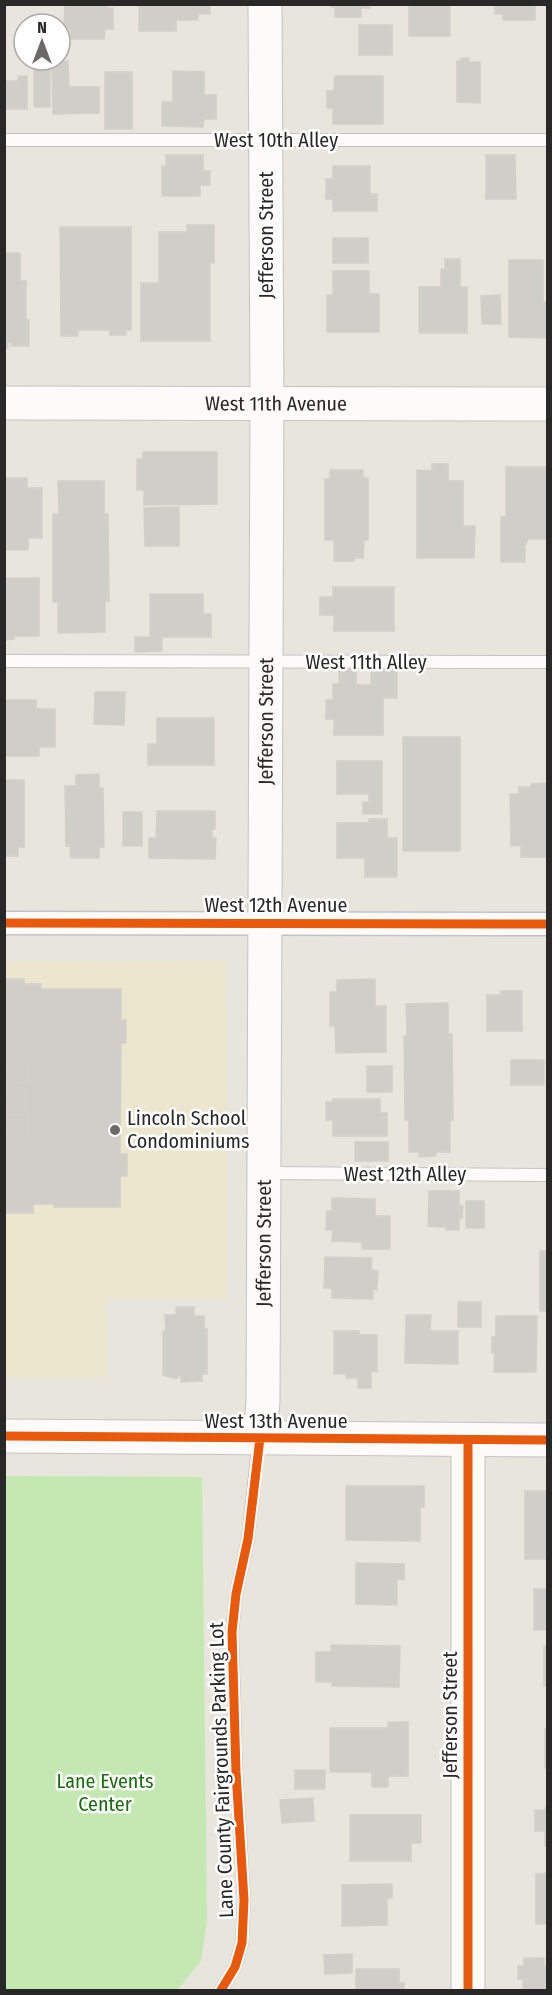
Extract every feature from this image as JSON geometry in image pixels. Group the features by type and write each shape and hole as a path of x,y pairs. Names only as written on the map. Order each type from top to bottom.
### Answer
{"main road":[{"name":"Jefferson Street","path":"260,1438 263,1401 267,403 265,4"},
{"name":"West 11th Avenue","path":"4,403 548,404"},
{"name":"West 13th Avenue","path":"4,1436 548,1440"},
{"name":"Jefferson Street","path":"468,1440 468,1990"}],"street":[{"name":"West 12th Avenue","path":"4,922 548,924"}],"lane":[{"name":"West 10th Alley","path":"4,140 548,141"},
{"name":"West 11th Alley","path":"4,661 548,662"},
{"name":"West 12th Alley","path":"263,1173 548,1175"},
{"name":"Lane County Fairgrounds Parking Lot","path":"221,1990 235,1967 242,1943 244,1900 236,1772 232,1632 236,1594 248,1539 260,1438"}],"shaded area":[{"name":"Lincoln School Condominiums","path":"226,961 227,1299 106,1299 107,1378 5,1378 4,962"}],"green space":[{"name":"Lane Events Center","path":"5,1476 202,1477 207,1921 201,1961 177,1990 5,1990"}],"building":[{"path":"65,4 107,4 107,8 113,8 113,29 105,29 104,39 72,39 72,12 65,12"},
{"path":"210,4 210,14 198,14 198,20 176,20 176,31 139,31 139,5"},
{"path":"330,4 370,4 370,8 361,8 361,17 335,17 335,7 331,7"},
{"path":"409,4 450,4 450,36 409,36"},
{"path":"488,4 535,4 535,20 503,20 503,14 495,14 495,6"},
{"path":"359,25 392,25 392,55 359,55"},
{"path":"461,58 469,58 469,62 480,62 480,103 457,102 457,61 461,61"},
{"path":"173,71 204,72 204,95 216,95 216,119 204,119 203,127 162,126 162,102 173,102"},
{"path":"34,72 50,72 50,107 34,107"},
{"path":"52,72 68,72 69,87 99,87 99,113 53,114"},
{"path":"105,72 132,72 132,129 105,129"},
{"path":"18,76 27,76 27,109 4,109 4,81 18,81"},
{"path":"335,76 383,76 383,124 333,124 333,108 327,108 327,91 334,91"},
{"path":"166,155 203,155 203,171 210,171 210,185 200,185 200,196 162,196 162,166 166,166"},
{"path":"486,155 515,155 516,199 486,199"},
{"path":"333,166 370,166 370,194 377,194 377,211 333,211 333,199 326,199 326,179 333,179"},
{"path":"187,225 214,225 214,263 210,263 210,341 141,341 141,283 159,283 159,232 187,232"},
{"path":"60,227 131,227 131,330 126,330 126,335 110,335 110,330 78,330 78,336 61,336"},
{"path":"333,238 368,238 368,263 333,263"},
{"path":"4,253 20,253 20,281 26,281 29,346 11,346 11,342 8,342 8,348 4,348"},
{"path":"445,259 460,259 460,287 467,287 467,333 419,333 419,287 441,287 441,269 445,269"},
{"path":"509,260 543,260 543,302 548,302 548,338 509,337"},
{"path":"333,271 369,271 369,294 379,294 379,332 327,332 327,295 333,295"},
{"path":"500,295 501,324 482,324 481,296"},
{"path":"143,452 217,452 217,504 144,505 144,490 137,490 137,459 143,459"},
{"path":"432,464 448,464 448,481 463,481 463,526 475,526 474,558 417,558 417,470 432,471"},
{"path":"506,467 548,467 548,539 528,539 525,546 525,562 501,562 501,517 506,517"},
{"path":"330,470 363,470 363,478 368,478 368,540 364,540 363,558 354,558 354,561 334,561 334,540 325,540 325,479 330,479"},
{"path":"4,478 27,478 27,488 42,488 42,538 28,538 28,550 4,550"},
{"path":"58,481 104,481 104,514 108,514 109,601 105,601 105,632 58,633 58,602 53,602 53,514 59,514"},
{"path":"179,507 179,546 145,546 144,508"},
{"path":"4,578 39,578 39,636 14,636 14,639 4,640"},
{"path":"333,587 394,587 394,631 334,631 334,615 320,615 320,597 333,597"},
{"path":"150,594 203,594 203,614 211,614 211,637 162,637 162,651 135,652 135,637 150,637"},
{"path":"371,669 397,669 397,698 383,698 383,735 334,735 334,719 326,719 326,700 333,700 333,684 339,684 339,670 356,670 356,685 371,685"},
{"path":"95,692 125,692 124,725 94,724"},
{"path":"4,700 36,700 36,709 55,709 55,747 39,747 39,756 4,756"},
{"path":"157,718 214,718 214,765 148,765 148,744 157,744"},
{"path":"403,737 460,737 460,851 403,851"},
{"path":"337,761 382,761 382,814 363,814 363,802 369,802 369,794 337,794"},
{"path":"99,774 99,788 103,788 104,847 99,847 99,858 71,858 70,846 66,846 65,786 76,786 76,775"},
{"path":"4,780 24,780 24,847 18,847 18,856 4,856"},
{"path":"548,783 548,857 521,857 521,845 511,846 510,794 519,794 519,787"},
{"path":"157,811 215,811 215,829 212,829 212,838 216,838 215,859 149,858 149,838 156,838"},
{"path":"123,812 142,812 142,846 123,846"},
{"path":"369,819 387,819 387,838 397,838 397,877 365,877 365,858 337,858 337,823 369,823"},
{"path":"4,979 24,979 24,984 41,984 41,989 121,989 121,1020 126,1020 126,1043 121,1043 120,1154 127,1154 127,1176 120,1176 120,1207 54,1207 54,1204 33,1204 33,1213 4,1213 4,1133 27,1133 27,1114 4,1114 4,1109 26,1109 26,1091 4,1091 4,1082 27,1083 27,1067 4,1067"},
{"path":"4,979 24,979 24,984 41,984 41,989 121,989 121,1020 126,1020 126,1043 121,1043 120,1154 127,1154 127,1176 120,1176 120,1207 54,1207 54,1204 33,1204 33,1213 4,1213"},
{"path":"375,979 375,1006 386,1006 386,1052 336,1053 335,1026 330,1026 330,992 337,992 337,980"},
{"path":"501,991 522,991 522,1031 487,1031 487,995 501,995"},
{"path":"448,1003 448,1034 452,1034 453,1120 450,1120 450,1152 436,1152 436,1156 419,1157 419,1152 409,1152 409,1120 405,1120 406,1004"},
{"path":"511,1060 544,1060 544,1085 511,1085"},
{"path":"367,1066 392,1066 392,1092 367,1092"},
{"path":"333,1099 380,1099 380,1113 387,1113 387,1136 333,1136 333,1120 326,1120 326,1102 333,1102"},
{"path":"355,1142 388,1142 388,1161 355,1161"},
{"path":"429,1191 459,1191 459,1206 463,1206 462,1218 459,1218 459,1230 428,1226"},
{"path":"332,1198 375,1199 375,1216 390,1216 390,1249 362,1249 362,1242 332,1241 333,1230 326,1230 327,1211 332,1211"},
{"path":"466,1201 484,1201 484,1228 466,1228"},
{"path":"540,1251 548,1251 548,1311 540,1311"},
{"path":"325,1257 372,1258 371,1270 378,1271 377,1290 373,1289 373,1299 332,1298 332,1288 324,1288"},
{"path":"458,1302 481,1302 481,1327 458,1327"},
{"path":"176,1307 194,1307 194,1316 204,1316 204,1329 207,1329 207,1374 202,1374 202,1381 181,1382 181,1375 176,1379 163,1375 165,1315 176,1315"},
{"path":"406,1315 431,1315 430,1331 458,1331 458,1364 405,1363"},
{"path":"496,1316 537,1316 536,1372 494,1372 495,1353 492,1353 492,1337 496,1337"},
{"path":"334,1331 359,1331 359,1335 377,1335 377,1372 371,1371 371,1388 358,1388 358,1378 346,1378 346,1374 334,1374"},
{"path":"346,1486 424,1486 424,1507 420,1507 420,1541 346,1540"},
{"path":"525,1491 548,1491 548,1559 525,1559"},
{"path":"356,1563 404,1564 404,1580 397,1579 397,1605 356,1604"},
{"path":"534,1589 548,1589 548,1630 534,1630"},
{"path":"331,1645 400,1646 399,1687 332,1686 332,1682 316,1682 316,1652 331,1652"},
{"path":"544,1646 548,1646 548,1686 544,1686"},
{"path":"388,1722 408,1722 408,1776 388,1776 388,1787 372,1787 372,1772 330,1772 330,1728 388,1728"},
{"path":"545,1729 548,1729 548,1768 545,1768"},
{"path":"295,1770 325,1770 325,1789 295,1789"},
{"path":"313,1798 314,1821 282,1823 280,1800"},
{"path":"548,1806 548,1846 545,1846 545,1831 535,1831 535,1810 545,1810"},
{"path":"350,1815 421,1815 421,1843 411,1843 411,1861 350,1861"},
{"path":"548,1873 548,1924 536,1924 536,1874"},
{"path":"392,1884 392,1898 387,1898 387,1925 342,1926 342,1885"},
{"path":"352,1954 352,1973 325,1974 324,1955"},
{"path":"524,1958 544,1958 544,1966 548,1966 548,1990 523,1990 523,1979 518,1979 518,1966 524,1966"},
{"path":"356,1969 399,1969 399,1983 404,1983 404,1990 356,1990"}],"cycle path":[{"path":"4,923 548,924"},
{"path":"4,1436 548,1440"},
{"path":"221,1990 235,1967 242,1943 244,1900 236,1772 232,1632 236,1594 248,1539 260,1438"},
{"path":"468,1440 468,1990"}],"place":[{"name":"Lincoln School Condominiums","path":"115,1130"}]}
